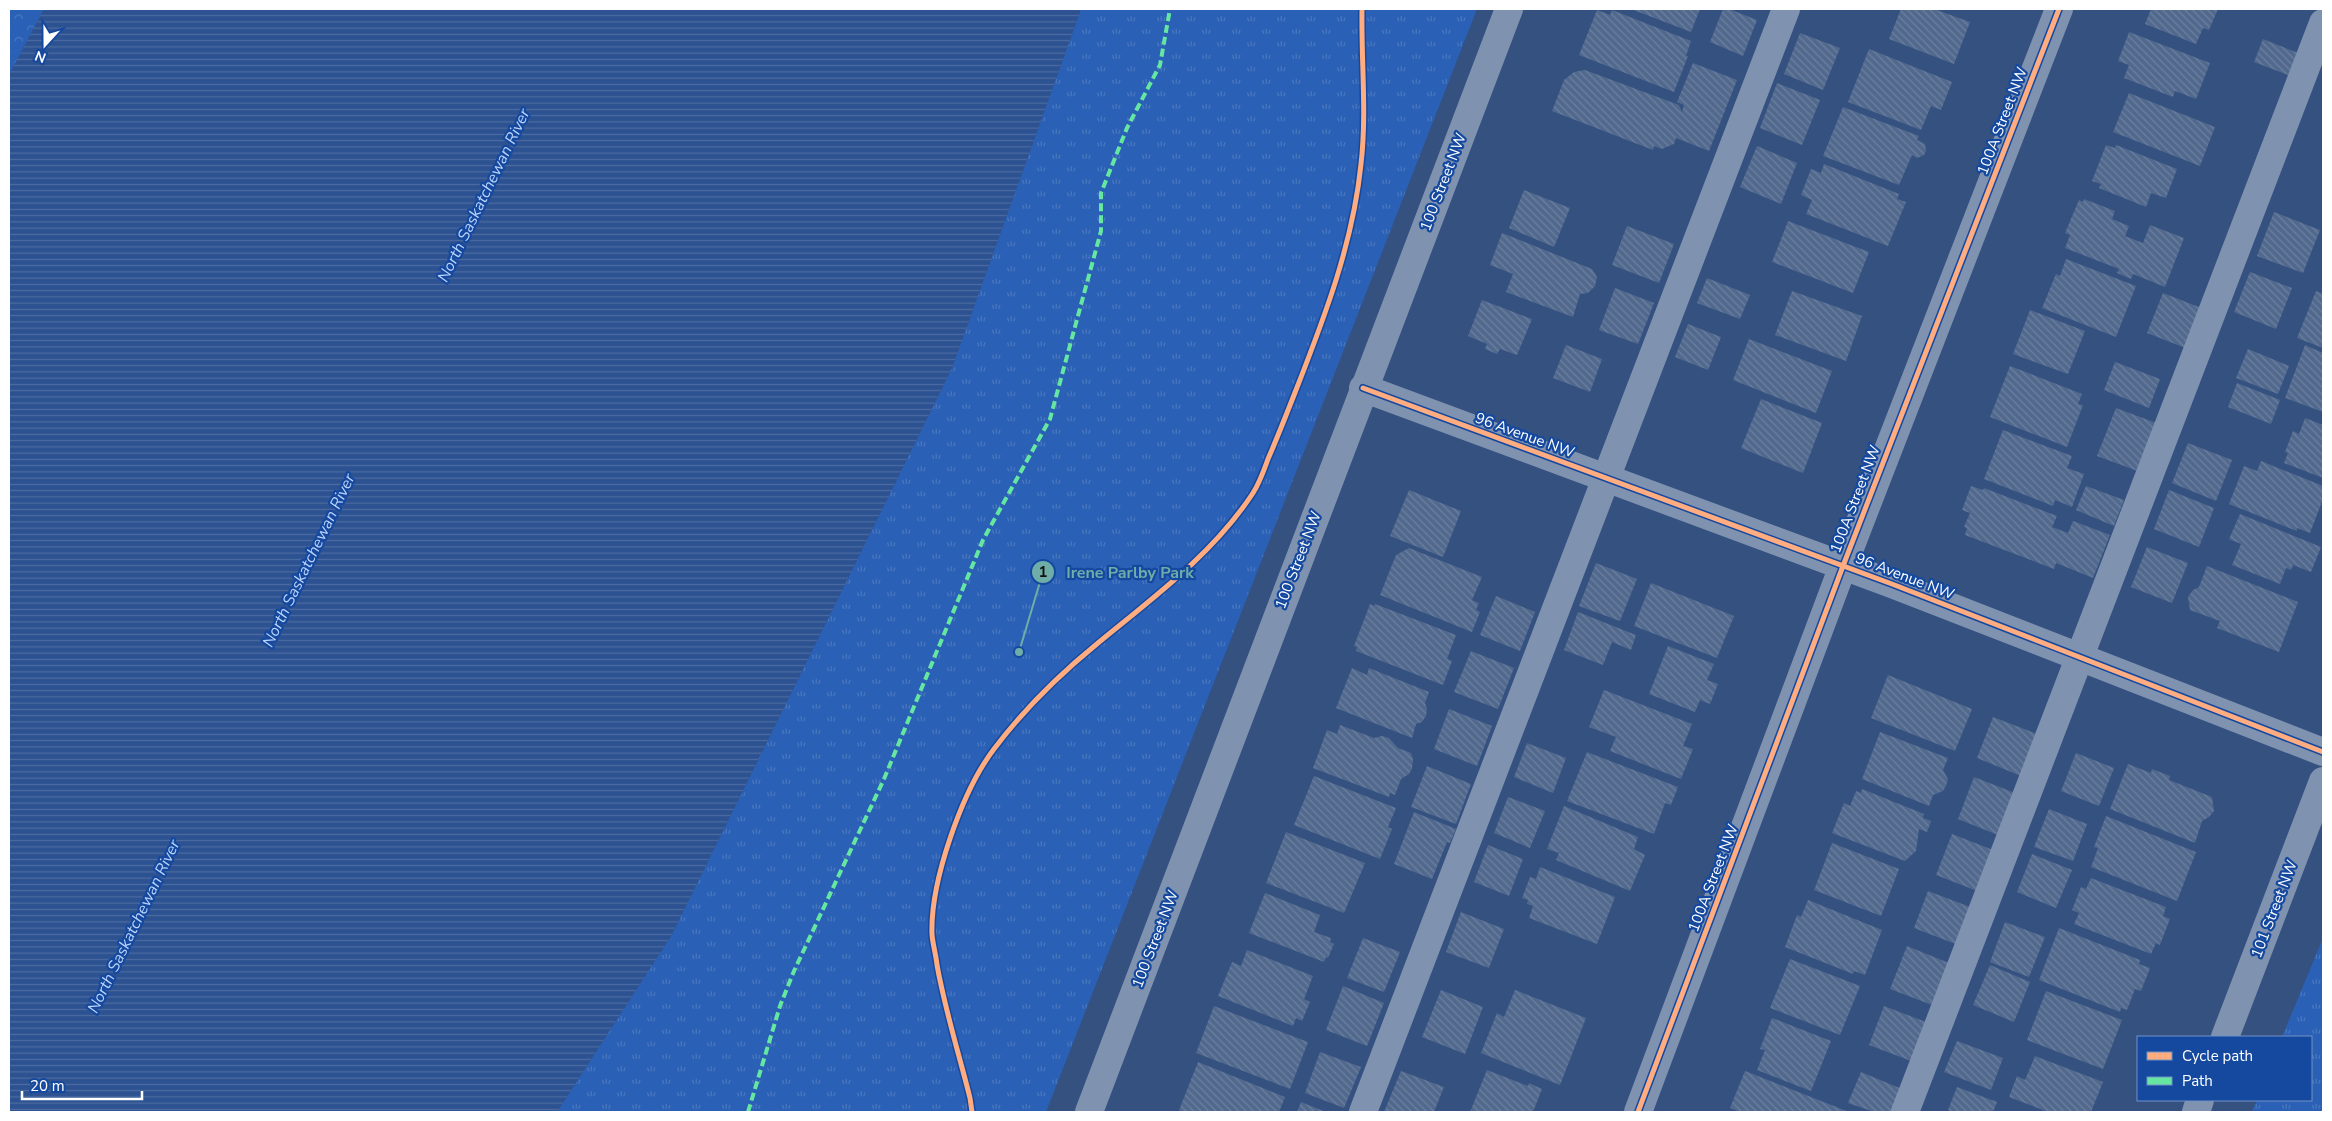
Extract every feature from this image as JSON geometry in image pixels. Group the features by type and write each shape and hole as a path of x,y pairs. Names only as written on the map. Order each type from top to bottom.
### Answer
{"street":[{"name":"100 Street NW","path":"1089,1112 1363,388 1509,9"},
{"path":"1363,1112 1786,9"},
{"name":"100A Street NW","path":"1638,1112 1843,566 2059,9"},
{"path":"1905,1112 2323,23"},
{"name":"96 Avenue NW","path":"1363,388 1843,566 2080,656 2323,752"},
{"name":"101 Street NW","path":"2224,1036 2323,781"}],"green space":[{"path":"9,9 44,9 9,75"},
{"path":"1081,9 1477,9 1046,1112 557,1112 671,936 952,368"},
{"path":"2323,938 2323,1112 2252,1112 2257,1101 2312,1101 2312,1036 2282,1036"}],"water":[{"name":"North Saskatchewan River","path":"44,9 1081,9 952,368 671,936 557,1112 9,1112 9,75"}],"building":[{"path":"1631,9 1700,9 1691,32"},
{"path":"1723,9 1729,9 1757,20 1743,56 1710,42"},
{"path":"1901,9 1934,9 1970,22 1954,64 1889,39"},
{"path":"2151,9 2218,9 2209,30 2203,28 2196,44 2145,24"},
{"path":"1597,10 1610,15 1612,10 1691,41 1686,56 1688,56 1674,92 1579,55"},
{"path":"2129,32 2210,63 2196,99 2175,91 2173,97 2124,78 2129,65 2118,61"},
{"path":"1800,33 1840,48 1823,90 1784,74"},
{"path":"2263,39 2298,53 2288,75 2254,62"},
{"path":"1869,49 1952,82 1941,110 1931,106 1921,130 1848,102"},
{"path":"1693,63 1737,80 1709,151 1676,138 1674,144 1662,149 1654,146 1653,150 1552,111 1564,80 1574,72 1585,70 1679,105 1682,112 1684,105 1677,102"},
{"path":"1777,83 1820,100 1802,145 1760,128"},
{"path":"2129,93 2215,127 2200,166 2113,132"},
{"path":"1843,107 1919,136 1917,140 1925,144 1926,151 1924,155 1917,158 1912,155 1899,185 1823,156"},
{"path":"2106,145 2115,148 2116,145 2177,169 2166,198 2151,193 2146,207 2099,188 2101,184 2092,181"},
{"path":"1757,146 1797,163 1781,204 1740,187"},
{"path":"1824,164 1899,194 1897,199 1906,202 1888,246 1806,214 1812,200 1801,195 1811,169 1821,173"},
{"path":"1524,190 1570,208 1554,247 1509,228"},
{"path":"2084,199 2115,211 2112,219 2129,226 2125,236 2143,243 2150,225 2184,238 2165,287 2133,274 2131,279 2117,273 2119,269 2065,248 2070,235 2065,233 2079,200 2083,202"},
{"path":"2274,212 2320,230 2303,273 2257,256"},
{"path":"1788,221 1869,252 1853,293 1772,262"},
{"path":"1627,226 1674,244 1659,283 1612,265"},
{"path":"1502,233 1592,269 1597,277 1595,286 1588,293 1580,294 1573,317 1506,292 1513,274 1490,265"},
{"path":"2066,259 2136,286 2116,337 2042,308 2056,274 2060,276"},
{"path":"2250,272 2292,288 2276,329 2234,312"},
{"path":"1707,278 1750,295 1740,319 1697,303"},
{"path":"1615,288 1654,303 1638,344 1599,330"},
{"path":"1792,291 1862,316 1846,361 1775,335"},
{"path":"2316,291 2323,294 2323,348 2297,338"},
{"path":"2163,293 2204,309 2188,349 2147,333"},
{"path":"1482,300 1532,319 1517,355 1500,349 1497,354 1485,349 1487,344 1468,336"},
{"path":"2030,310 2085,331 2068,374 2013,354"},
{"path":"1688,324 1721,337 1708,370 1675,357"},
{"path":"1749,339 1832,371 1816,413 1733,380"},
{"path":"1566,345 1602,359 1590,392 1553,378"},
{"path":"2305,345 2323,353 2323,412 2285,398"},
{"path":"2248,349 2289,366 2278,394 2236,378"},
{"path":"2115,362 2160,379 2149,408 2104,390"},
{"path":"2010,366 2082,394 2078,404 2083,405 2067,447 1990,417"},
{"path":"2237,383 2280,400 2271,424 2228,407"},
{"path":"1761,399 1822,423 1803,473 1741,448"},
{"path":"2116,408 2159,424 2140,472 2097,456"},
{"path":"2305,418 2323,425 2323,478 2284,463 2288,453 2285,452 2293,431 2299,434"},
{"path":"2003,430 2072,456 2067,468 2084,474 2072,507 2055,500 2053,506 1984,479"},
{"path":"2188,443 2232,460 2216,501 2172,483"},
{"path":"2261,461 2323,486 2323,499 2310,533 2297,528 2297,531 2229,504 2244,466 2257,471"},
{"path":"1971,486 1983,490 1984,488 2057,516 2052,527 2068,533 2073,521 2110,535 2093,578 2056,563 2054,569 1965,535 1967,528 1964,527 1970,513 1962,510"},
{"path":"2086,486 2124,500 2114,526 2076,510"},
{"path":"1409,490 1461,511 1443,557 1390,536"},
{"path":"2169,490 2214,508 2199,547 2154,529"},
{"path":"2240,514 2321,547 2311,572 2293,565 2291,570 2286,568 2280,584 2232,565 2241,544 2229,539"},
{"path":"2147,547 2188,563 2172,603 2131,587"},
{"path":"1409,548 1482,577 1472,600 1479,603 1476,610 1480,612 1472,632 1380,595 1396,555"},
{"path":"1596,563 1637,579 1620,621 1579,606"},
{"path":"2207,566 2298,602 2279,652 2217,628 2220,621 2190,610 2188,597 2193,590 2199,587"},
{"path":"1651,583 1734,616 1717,658 1634,626"},
{"path":"1496,596 1535,612 1520,651 1480,635"},
{"path":"1370,604 1374,606 1375,604 1456,635 1447,659 1452,661 1443,685 1356,651 1357,647 1354,646"},
{"path":"1578,612 1636,635 1631,650 1612,642 1603,665 1564,650"},
{"path":"1668,646 1714,664 1707,680 1718,684 1710,704 1700,700 1695,712 1649,694"},
{"path":"1471,651 1514,668 1498,709 1454,692"},
{"path":"1352,668 1367,675 1369,668 1429,692 1425,703 1427,709 1426,716 1422,722 1416,724 1412,738 1336,708"},
{"path":"1888,675 1972,709 1955,751 1871,718"},
{"path":"1604,690 1692,724 1683,746 1693,749 1681,779 1610,751 1616,737 1589,727"},
{"path":"1449,709 1492,726 1477,766 1434,749"},
{"path":"1993,717 2037,734 2021,776 1977,758"},
{"path":"1340,725 1374,738 1382,736 1389,738 1398,748 1411,753 1413,759 1412,769 1409,774 1401,779 1395,795 1390,793 1389,797 1313,768 1327,730 1337,734"},
{"path":"1880,732 1948,758 1943,770 1948,779 1946,786 1943,791 1933,795 1929,806 1862,779"},
{"path":"1527,743 1566,758 1553,793 1514,777"},
{"path":"1587,752 1678,787 1671,805 1665,803 1654,834 1567,801"},
{"path":"2076,753 2114,768 2099,806 2061,791"},
{"path":"2128,764 2151,773 2152,769 2170,776 2169,780 2212,797 2214,811 2202,821 2195,843 2110,809"},
{"path":"1427,766 1471,784 1456,824 1411,807"},
{"path":"1314,776 1396,808 1388,827 1392,829 1380,859 1294,825"},
{"path":"1974,777 2015,793 1998,835 1958,819"},
{"path":"1862,789 1924,814 1923,818 1931,821 1927,832 1919,829 1916,851 1905,861 1832,833 1844,803 1850,806 1856,791 1861,793"},
{"path":"1508,797 1545,811 1530,848 1494,833"},
{"path":"1564,806 1638,837 1634,849 1645,855 1630,891 1556,860 1559,853 1547,849"},
{"path":"2049,809 2087,824 2073,861 2034,847"},
{"path":"1414,812 1456,829 1450,843 1447,842 1432,879 1394,864"},
{"path":"2106,816 2196,852 2177,901 2091,867 2098,848 2094,847"},
{"path":"1286,832 1365,863 1344,913 1266,883"},
{"path":"1952,834 1993,850 1977,891 1936,875"},
{"path":"1832,843 1899,869 1881,916 1814,890"},
{"path":"1488,845 1523,859 1509,896 1474,882"},
{"path":"2032,854 2072,870 2056,908 2017,892"},
{"path":"1540,867 1615,897 1597,944 1529,918 1533,906 1527,904 1528,900 1522,898 1530,877 1536,879"},
{"path":"2091,878 2166,907 2163,916 2170,919 2160,945 2156,943 2151,954 2074,924 2079,913 2072,910 2081,887 2086,889"},
{"path":"1928,891 1973,908 1958,945 1914,928"},
{"path":"1265,893 1320,915 1314,932 1331,938 1330,942 1334,944 1328,958 1326,957 1324,962 1249,933"},
{"path":"1808,900 1882,930 1865,975 1854,971 1853,974 1785,947 1797,915 1801,917"},
{"path":"1461,912 1504,929 1489,968 1446,952"},
{"path":"2005,922 2045,937 2029,977 1990,962"},
{"path":"2059,928 2140,960 2139,964 2150,968 2141,991 2135,989 2127,1010 2121,1008 2120,1012 2039,980"},
{"path":"1363,938 1400,952 1384,992 1347,978"},
{"path":"1907,946 1949,963 1932,1005 1890,989"},
{"path":"1247,950 1313,976 1304,999 1310,1002 1302,1021 1296,1018 1293,1026 1218,996 1232,962 1241,966"},
{"path":"1790,959 1860,986 1840,1035 1770,1008"},
{"path":"1990,965 2030,982 2014,1022 1973,1005"},
{"path":"1343,986 1384,1003 1367,1046 1326,1030"},
{"path":"1441,990 1483,1007 1465,1054 1422,1037"},
{"path":"1515,990 1586,1018 1560,1085 1481,1053 1497,1013 1504,1017"},
{"path":"2046,991 2122,1020 2103,1069 2027,1040"},
{"path":"1214,1006 1308,1042 1290,1089 1196,1053"},
{"path":"1884,1006 1926,1022 1911,1061 1869,1045"},
{"path":"1772,1018 1831,1041 1811,1091 1757,1070 1765,1050 1760,1049"},
{"path":"1957,1041 2003,1058 1991,1090 1944,1072"},
{"path":"1320,1052 1361,1067 1344,1108 1305,1093"},
{"path":"2035,1056 2103,1082 2091,1112 2048,1112 2009,1097 2017,1076 2025,1080"},
{"path":"1198,1062 1285,1097 1279,1112 1183,1112 1179,1110"},
{"path":"1487,1070 1528,1086 1529,1083 1542,1089 1533,1112 1470,1112"},
{"path":"1401,1071 1444,1087 1434,1112 1384,1112"},
{"path":"1745,1071 1849,1112 1740,1112 1730,1108"},
{"path":"1861,1072 1902,1089 1893,1112 1874,1112 1848,1103"},
{"path":"1957,1087 1997,1102 1993,1112 1953,1112 1948,1110"},
{"path":"1301,1102 1326,1112 1297,1112"}],"marked path":[{"path":"748,1112 780,1006 794,971 884,779 983,540 1050,419 1101,231 1101,193 1127,128 1160,65 1170,9"}],"cycle path":[{"path":"972,1112 944,999 932,935 936,889 950,838 960,812 982,767 1018,720 1070,667 1182,574 1220,536 1258,485 1317,335 1345,251 1352,222 1363,145 1362,9"},
{"path":"1638,1112 1843,566 2059,9"},
{"path":"1363,388 1892,584 2323,752"}],"place":[{"name":"Irene Parlby Park","path":"1019,652"}]}
